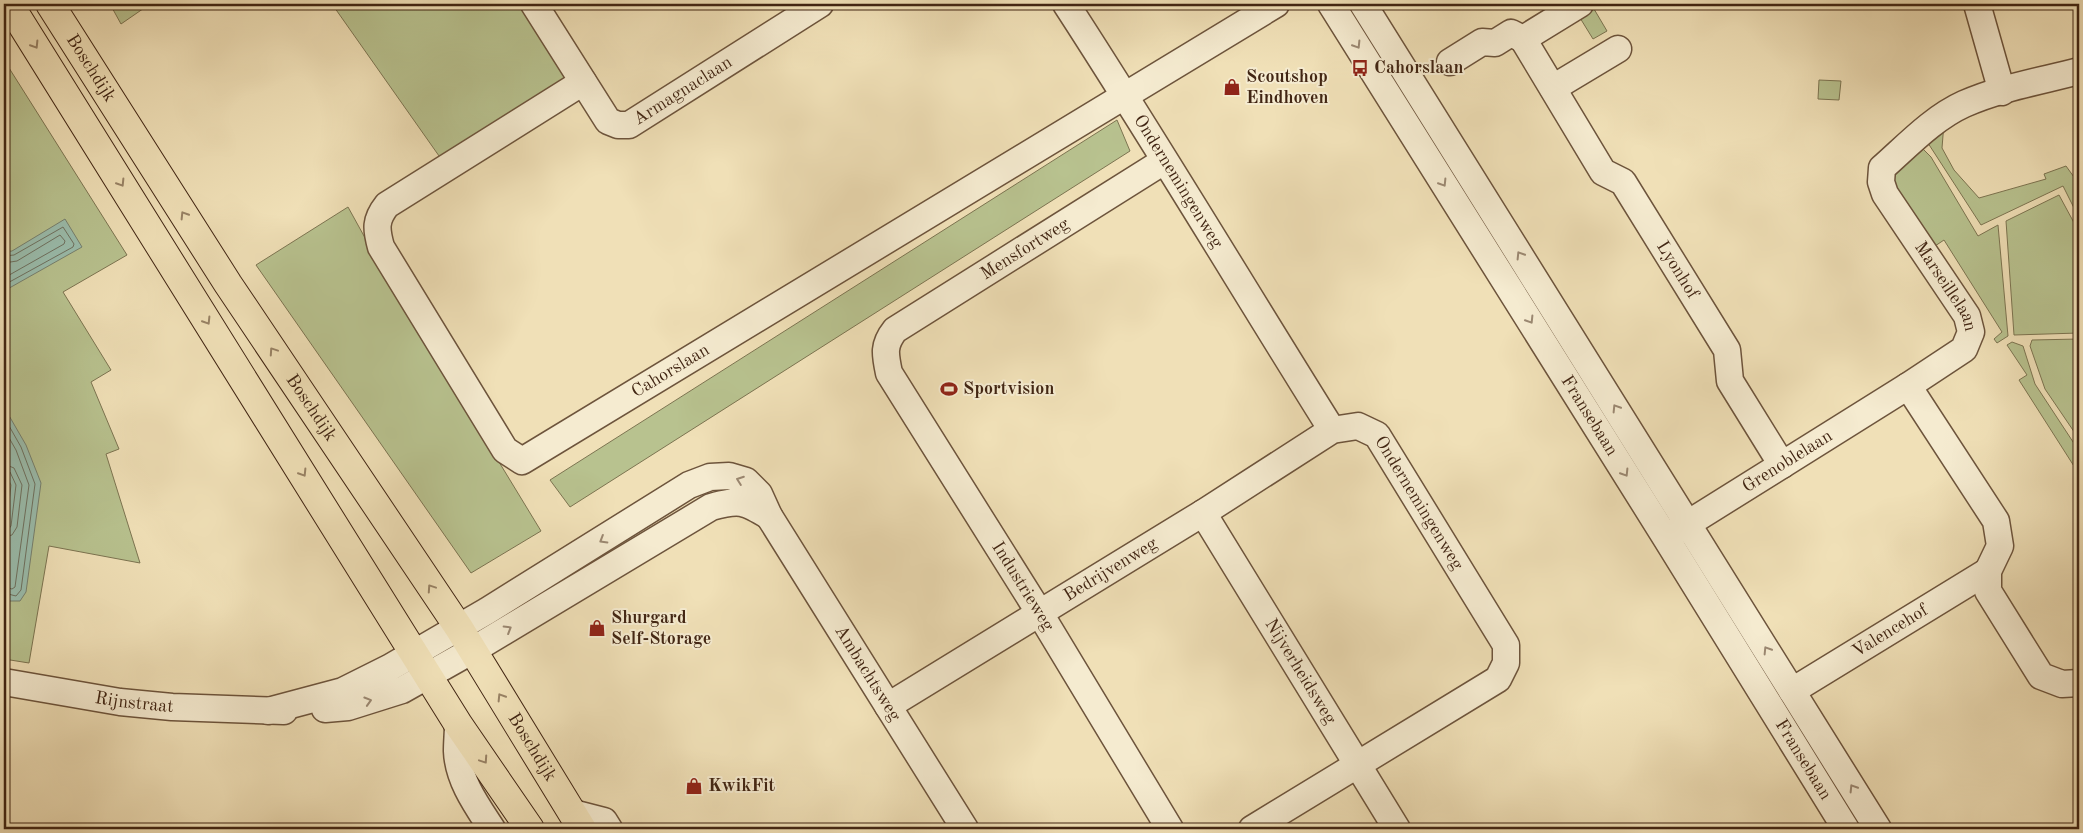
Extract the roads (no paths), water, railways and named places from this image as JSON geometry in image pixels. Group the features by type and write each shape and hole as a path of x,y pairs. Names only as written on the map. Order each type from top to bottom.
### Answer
{"main road":[{"name":"Boschdijk","path":"9,4 458,724 530,829"},
{"name":"Boschdijk","path":"50,4 228,284 466,639 577,821"}],"street":[{"name":"Armagnaclaan","path":"534,4 608,121 618,125 629,125 820,4"},
{"path":"1066,4 1126,95"},
{"name":"Cahorslaan","path":"583,82 387,205 379,214 377,231 381,247 505,450 522,461 1276,4"},
{"name":"Fransebaan","path":"1331,4 1846,829"},
{"name":"Fransebaan","path":"1363,4 1878,829"},
{"path":"1450,62 1482,42 1495,43 1511,33 1523,39 1580,4"},
{"path":"1977,4 2002,92"},
{"name":"Lyonhof","path":"1523,39 1603,172 1623,182 1727,350 1730,381 1782,465"},
{"path":"1553,88 1618,49"},
{"name":"Marseillelaan","path":"1908,386 1964,349 1971,332 1967,316 1885,194 1880,182 1882,168 1938,120 1963,104 2079,71"},
{"name":"Ondernemingenweg","path":"1126,95 1164,161 1332,430 1358,426 1377,435 1506,645 1506,663 1498,679 1252,829"},
{"name":"Mensfortweg","path":"887,340 895,330 1164,161"},
{"name":"Industrieweg","path":"887,340 885,356 889,373 1039,612 1170,829"},
{"path":"1908,386 1996,522 2000,546 1988,570 1988,591 2041,676 2062,684 2079,683"},
{"name":"Grenoblelaan","path":"1666,538 1908,386"},
{"name":"Bedrijvenweg","path":"888,706 1203,513 1332,430"},
{"name":"Ambachtsweg","path":"466,639 644,514 689,485 710,477 729,476 746,482 759,494 769,516 965,829"},
{"name":"Ambachtsweg","path":"466,639 660,537 711,506 731,501 747,503 769,516"},
{"name":"Nijverheidsweg","path":"1203,513 1397,829"},
{"path":"644,514 660,537"},
{"name":"Valencehof","path":"1792,691 1988,570"},
{"name":"Rijnstraat","path":"4,682 120,702 172,707 309,711 348,707 402,690 422,664 466,639"},
{"path":"458,724 457,753 463,777 472,799 492,829"},
{"name":"Boschdijk","path":"577,821 604,821 609,829"}],"water":[{"path":"65,219 82,247 4,291 4,252 12,251"},
{"path":"4,407 26,445 41,483 26,592 20,601 7,601 4,595 4,546 11,485 4,471"}],"place":[{"name":"Cahorslaan","path":"1360,68"},
{"name":"Scoutshop Eindhoven","path":"1232,87"},
{"name":"Sportvision","path":"949,389"},
{"name":"Shurgard Self-Storage","path":"597,628"},
{"name":"KwikFit","path":"694,786"}]}
